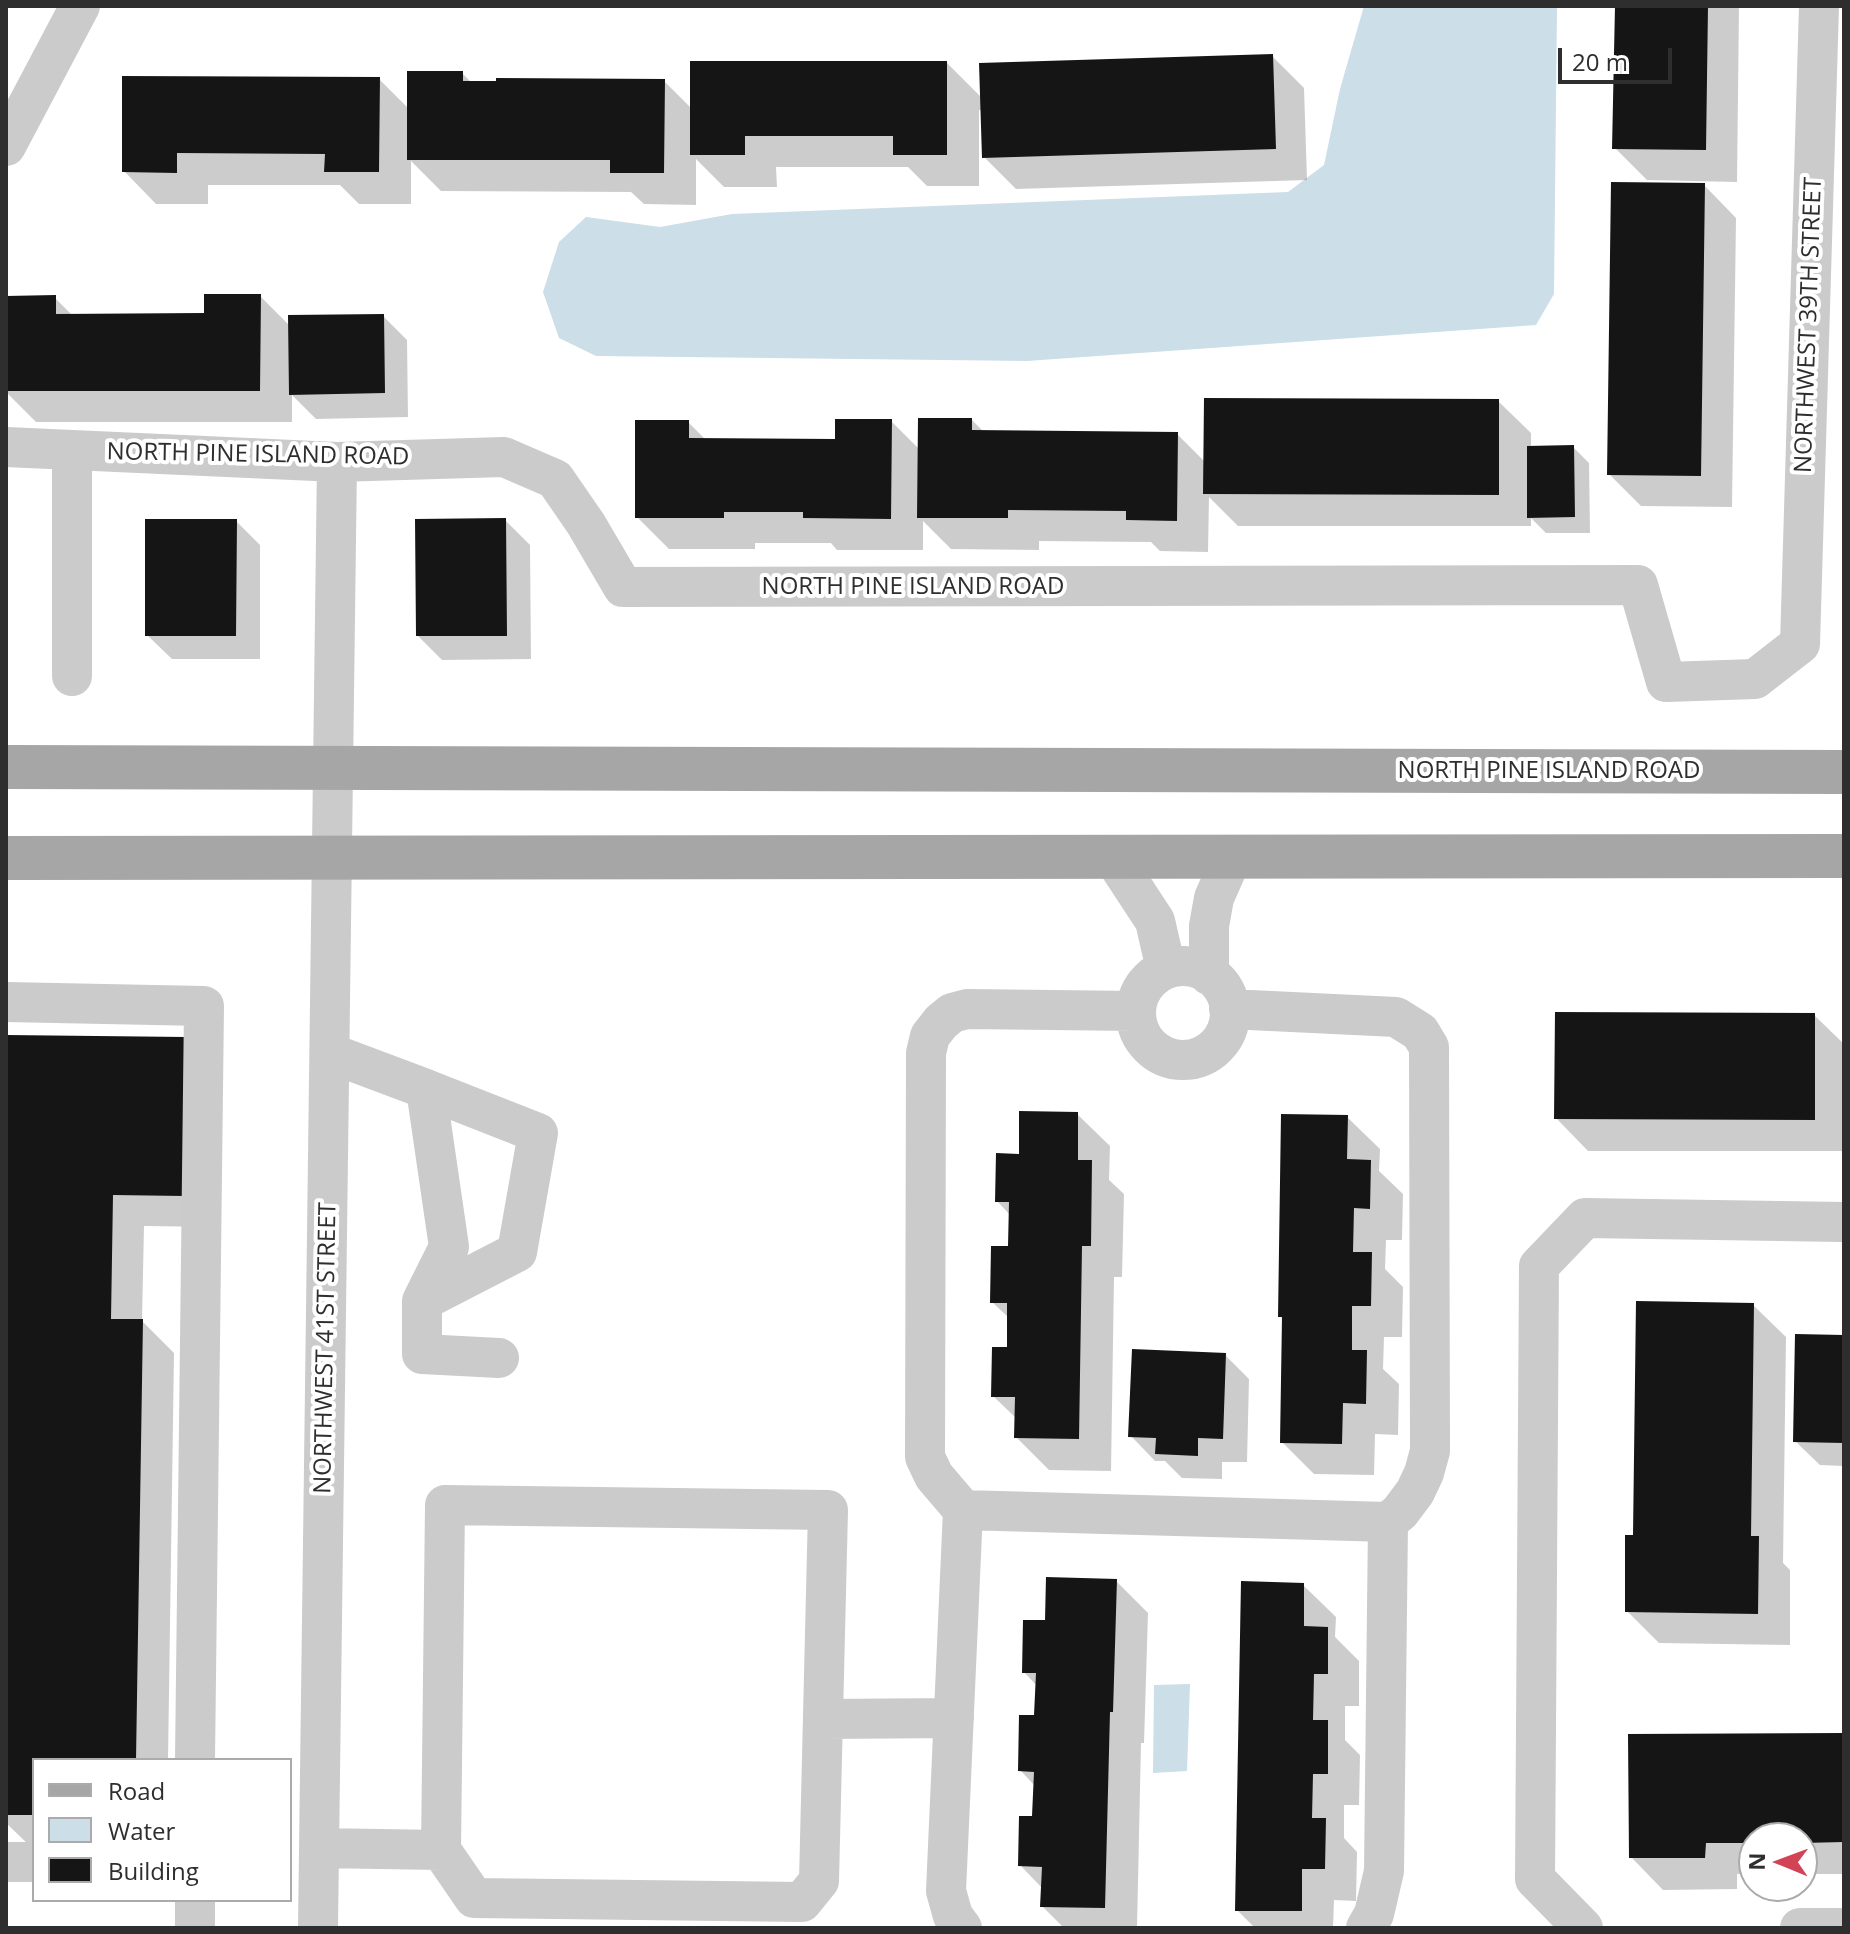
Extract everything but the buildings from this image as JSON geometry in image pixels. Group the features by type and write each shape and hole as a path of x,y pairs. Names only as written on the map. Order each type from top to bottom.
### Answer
{"main road":[{"name":"NORTH PINE ISLAND ROAD","path":"6,767 1844,772"},
{"path":"6,858 1844,856"}],"street":[{"path":"6,146 80,6"},
{"name":"NORTHWEST 39TH STREET","path":"1800,644 1819,6"},
{"name":"NORTH PINE ISLAND ROAD","path":"6,447 337,462 504,457 555,479 623,587 1638,585 1666,682 1755,679 1800,644"},
{"path":"72,450 72,676"},
{"name":"NORTHWEST 41ST STREET","path":"318,1928 337,462"},
{"path":"1113,857 1155,921 1166,969"},
{"path":"1209,975 1209,926 1214,898 1232,857"},
{"path":"1184,966 1202,969 1209,975 1217,980 1227,996 1226,1032 1215,1048 1199,1057 1182,1061 1163,1056 1149,1045 1139,1030 1136,1011 1140,993 1150,978 1166,969 1184,966"},
{"path":"6,1002 204,1006 195,1758"},
{"path":"962,1928 953,1916 946,1891 963,1510 934,1476 925,1457 926,1053 930,1036 952,1013 967,1009 1136,1011"},
{"path":"963,1510 1388,1522 1415,1492 1430,1451 1429,1047 1420,1032 1396,1017 1229,1009"},
{"path":"330,1053 538,1133 517,1252 422,1301"},
{"path":"426,1089 449,1247 422,1301 422,1354 499,1358"},
{"path":"1583,1928 1535,1879 1539,1266 1585,1218 1844,1222"},
{"path":"445,1505 828,1510 819,1881 802,1902 474,1898 441,1850 445,1505"},
{"path":"1366,1928 1374,1914 1384,1871 1388,1522"},
{"path":"824,1719 954,1718"},
{"path":"319,1848 441,1850"},
{"path":"6,1862 32,1862"},
{"path":"195,1902 195,1928"},
{"path":"1800,1928 1844,1928"}],"water":[{"path":"1364,6 1557,6 1554,294 1536,325 1027,361 596,356 559,338 543,292 559,242 586,217 660,227 732,214 1288,192 1324,165 1340,89"},
{"path":"1190,1684 1187,1771 1153,1773 1154,1685"}]}
